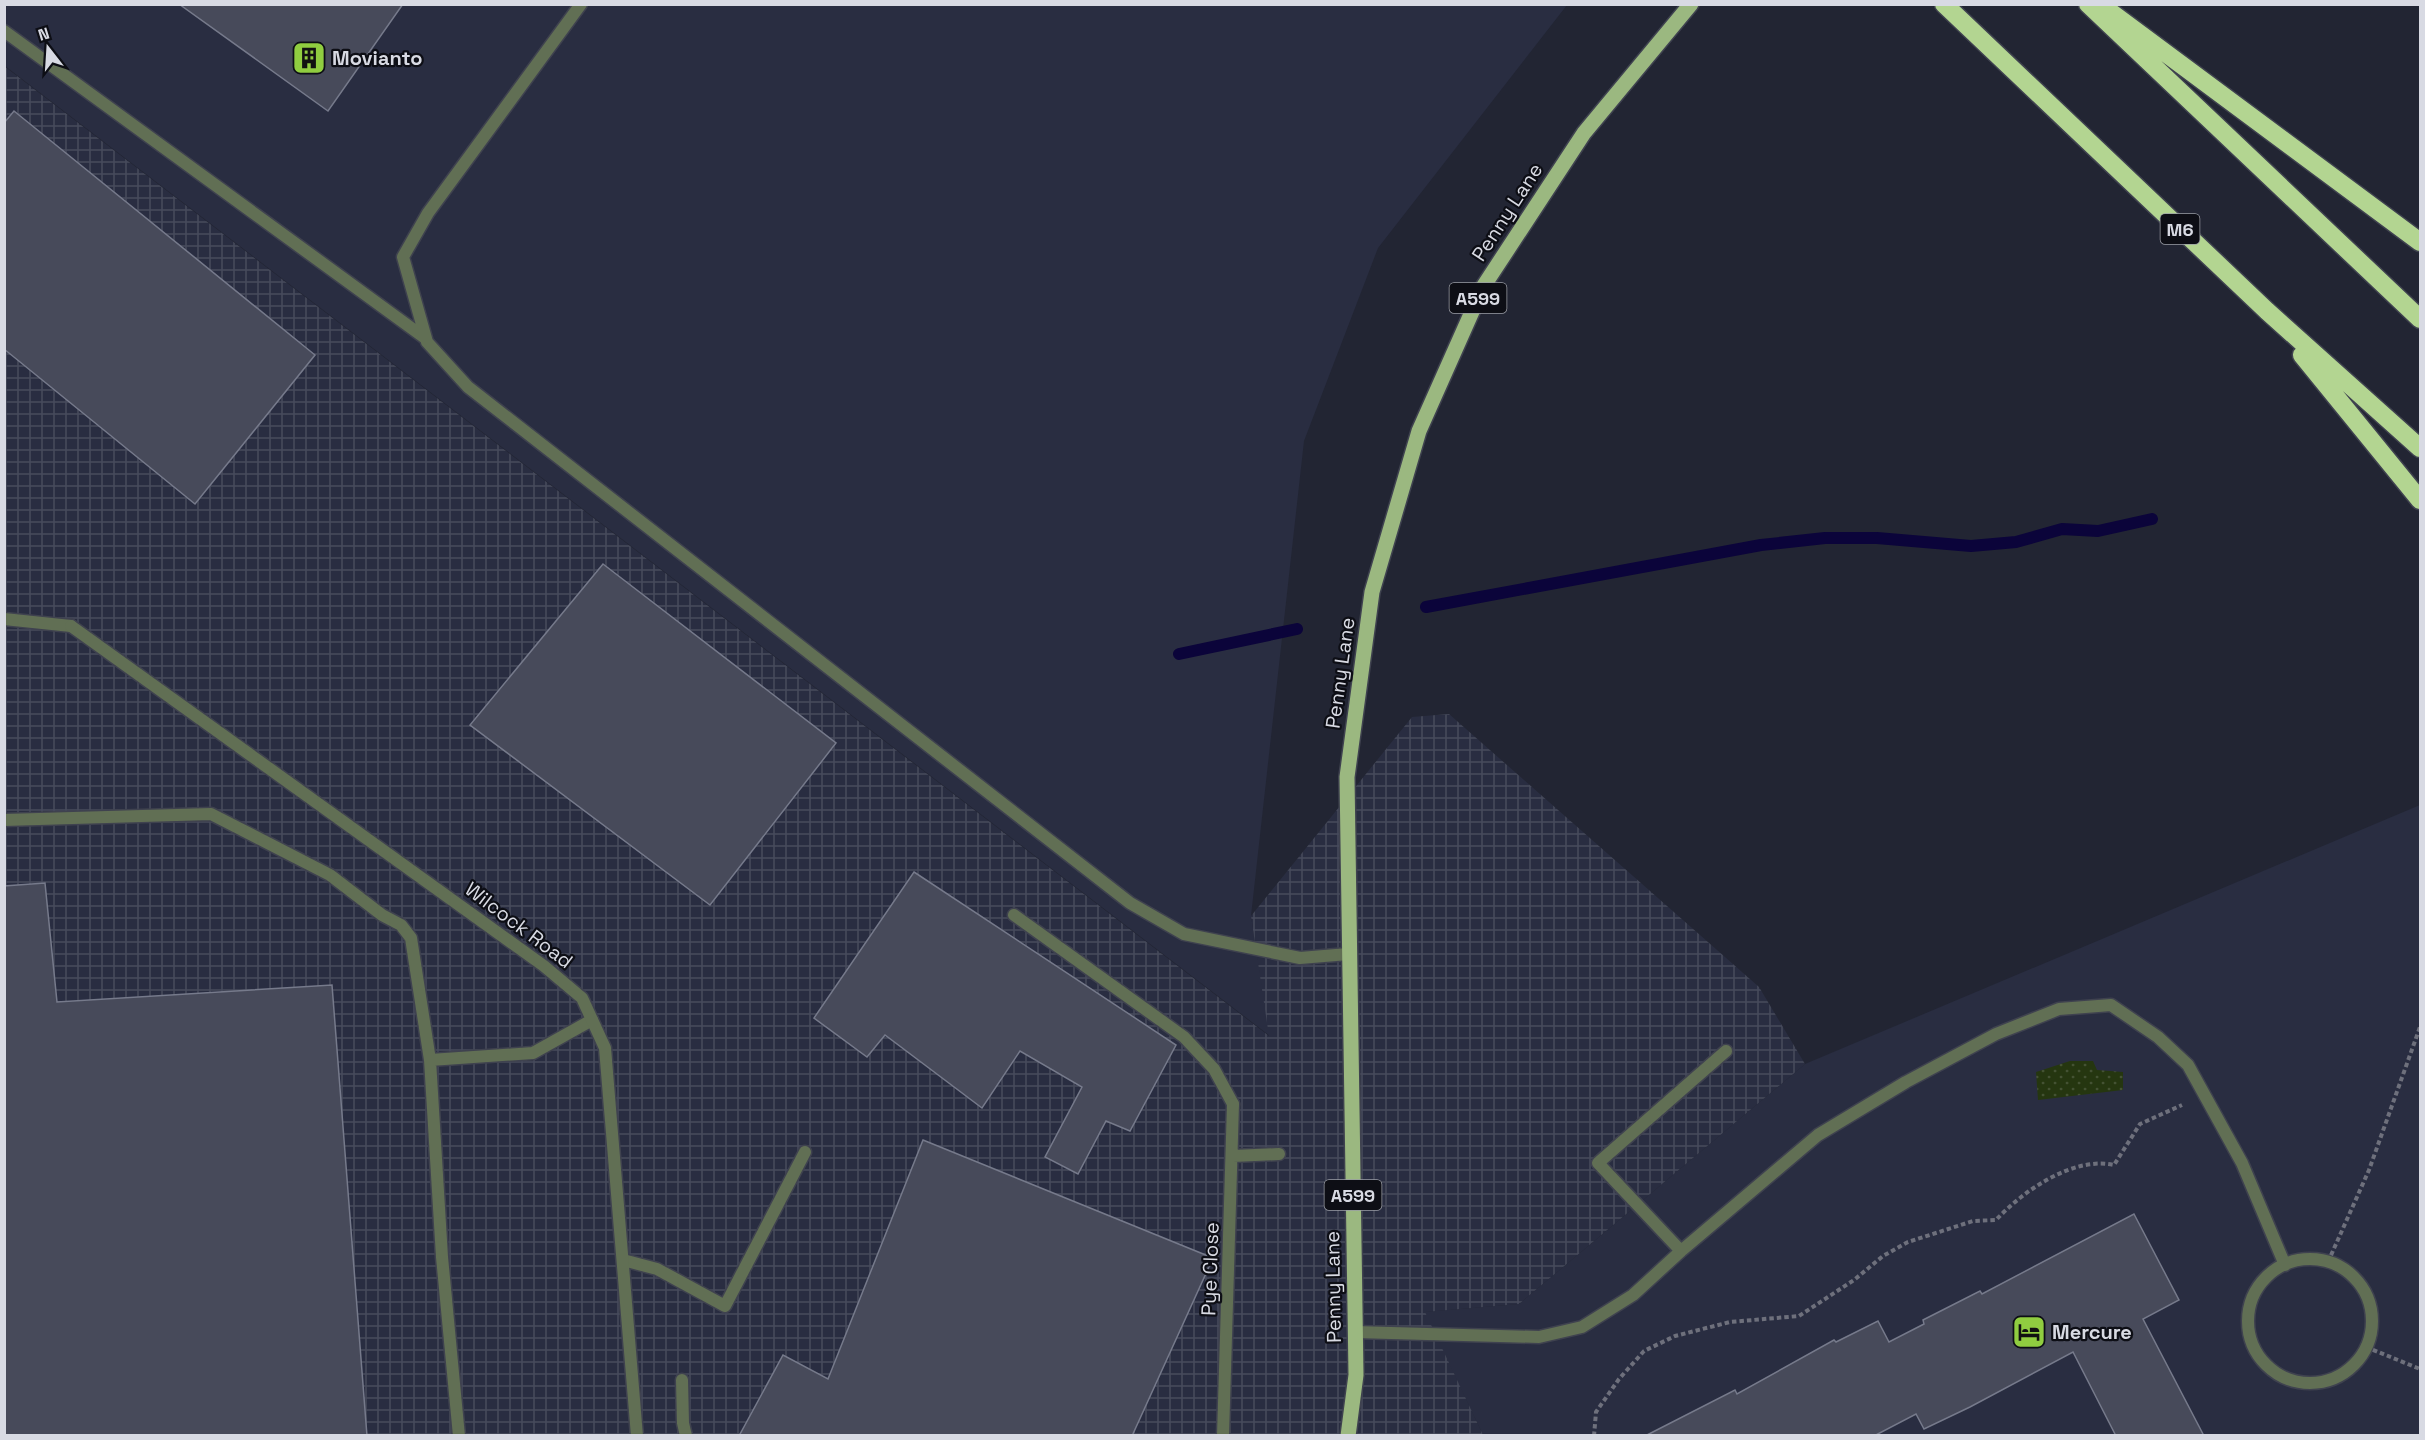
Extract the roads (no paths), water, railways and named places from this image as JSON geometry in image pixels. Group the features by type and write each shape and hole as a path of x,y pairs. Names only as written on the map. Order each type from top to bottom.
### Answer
{"highway":[{"name":"M6","path":"1944,4 2267,311 2421,448"},
{"path":"2088,4 2421,319"},
{"path":"2101,4 2421,242"},
{"path":"2267,311 2421,500"}],"main road":[{"name":"Penny Lane","path":"1348,1436 1356,1375 1347,777 1372,592 1419,431 1483,287 1584,133 1691,4"}],"street":[{"path":"425,338 403,257 428,213 581,4"},
{"path":"4,31 425,338 468,387 1130,903 1184,934 1300,958 1348,954"},
{"name":"Wilcock Road","path":"4,619 71,626 544,966 582,998 605,1048 637,1436"},
{"path":"4,820 211,814 330,875 382,915 401,925 411,938 430,1060 442,1257 459,1436"},
{"name":"Pye Close","path":"1014,915 1133,1003 1184,1037 1214,1069 1233,1104 1223,1436"},
{"path":"1355,1332 1539,1337 1582,1327 1633,1295 1680,1251 1818,1136 1906,1082 1986,1039 2059,1009 2111,1005 2158,1037 2188,1065 2242,1163 2285,1265"},
{"path":"430,1060 533,1053 592,1020"},
{"path":"1680,1251 1598,1163 1726,1051"},
{"path":"623,1260 657,1269 725,1306 805,1152"},
{"path":"1233,1156 1279,1154"},
{"path":"2306,1259 2328,1262 2351,1275 2368,1298 2372,1314 2372,1331 2366,1347 2353,1366 2334,1378 2315,1383 2296,1382 2278,1374 2263,1362 2253,1345 2248,1327 2249,1308 2256,1290 2268,1275 2285,1265 2306,1259"},
{"path":"682,1380 683,1423 686,1436"}],"waterway":[{"path":"1426,607 1761,545 1825,538 1877,538 1971,546 2016,542 2062,529 2098,531 2152,519"},
{"path":"1179,654 1297,629"}],"place":[{"name":"Movianto","path":"309,58"},
{"name":"Mercure","path":"2029,1332"}]}
